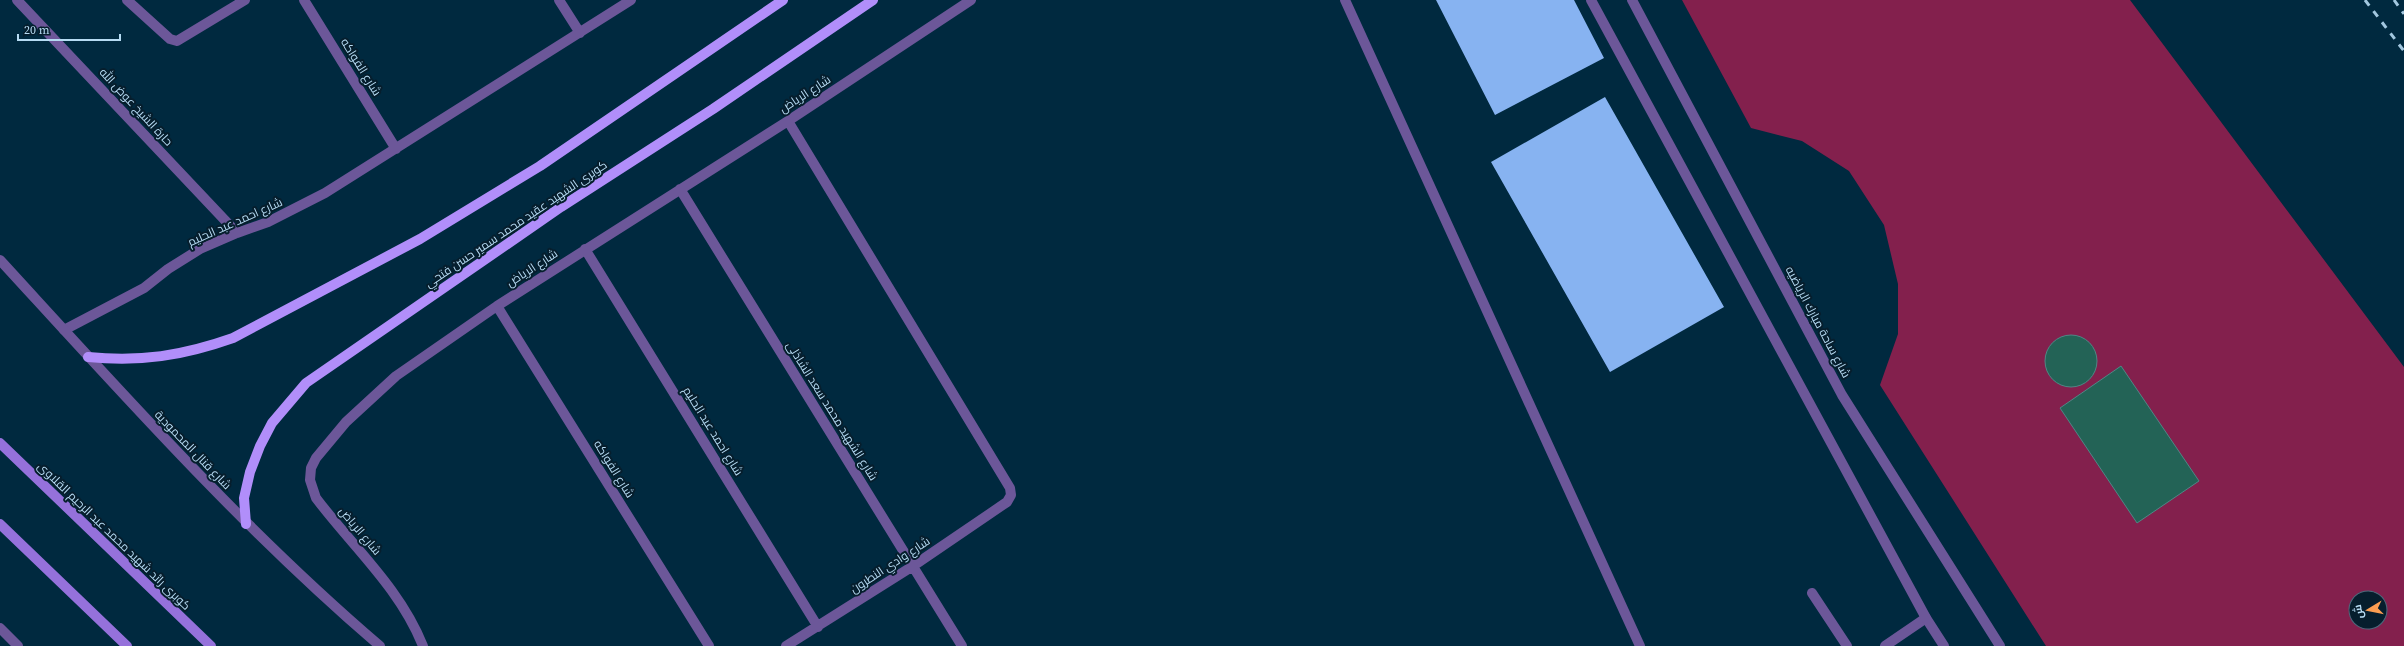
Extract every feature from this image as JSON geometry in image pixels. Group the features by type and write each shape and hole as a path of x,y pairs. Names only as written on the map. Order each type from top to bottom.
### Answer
{"main road":[{"path":"88,357 145,359 203,349 233,338 420,239 540,166 783,0"},
{"name":"كوبرى الشهيد عقيد محمد سمير حسن فتحي","path":"246,524 244,498 250,472 272,423 288,402 306,383 327,367 449,284 873,0"},
{"name":"كوبرى رائد شهيد محمد عبد الرحيم القلاوى","path":"0,443 210,646"},
{"path":"0,524 127,646"}],"street":[{"name":"حارة الشيخ عوض الله","path":"17,0 237,233"},
{"path":"127,0 170,39 177,41 245,0"},
{"name":"شارع الفواكه","path":"304,0 396,149"},
{"path":"559,0 580,33"},
{"name":"شارع احمد عبد الحليم","path":"64,330 144,288 168,269 200,249 237,233 268,222 300,207 396,149 631,0"},
{"name":"شارع الرياض","path":"423,646 405,608 393,591 316,498 310,480 311,468 323,448 370,398 425,354 585,249 788,121 971,0"},
{"path":"1345,0 1640,646"},
{"path":"1591,0 1926,618 1944,646"},
{"name":"شارع ساحة مبارك الرياضيه","path":"1632,0 1842,395 2000,646"},
{"name":"شارع وادي النطرون","path":"786,646 913,566 1007,502 1011,495 1010,488 788,121"},
{"name":"شارع الشهيد محمد سعد الشاذلى","path":"680,189 962,646"},
{"name":"شارع احمد عبد الحليم","path":"585,249 818,627"},
{"name":"شارع قنال المحمودية","path":"0,260 88,357 246,524 380,646"},
{"name":"شارع الفواكه","path":"497,306 709,646"},
{"path":"1812,593 1847,646"},
{"path":"1885,646 1926,618"},
{"path":"0,628 18,646"}],"shaded area":[{"path":"1682,0 2130,0 2404,367 2404,646 2046,646 1880,385 1898,334 1898,284 1884,225 1849,171 1802,141 1751,128"},
{"path":"2066,335 2076,335 2090,342 2097,356 2097,366 2090,380 2076,387 2066,387 2056,383 2049,376 2045,366 2045,356 2049,346 2056,339"},
{"path":"2121,366 2199,481 2137,523 2060,408"}],"building":[{"path":"1436,0 1574,0 1604,58 1495,115"},
{"path":"1605,97 1724,307 1610,372 1491,162"}],"railway":[{"path":"2365,0 2404,51"},
{"path":"2394,0 2404,14"}]}
